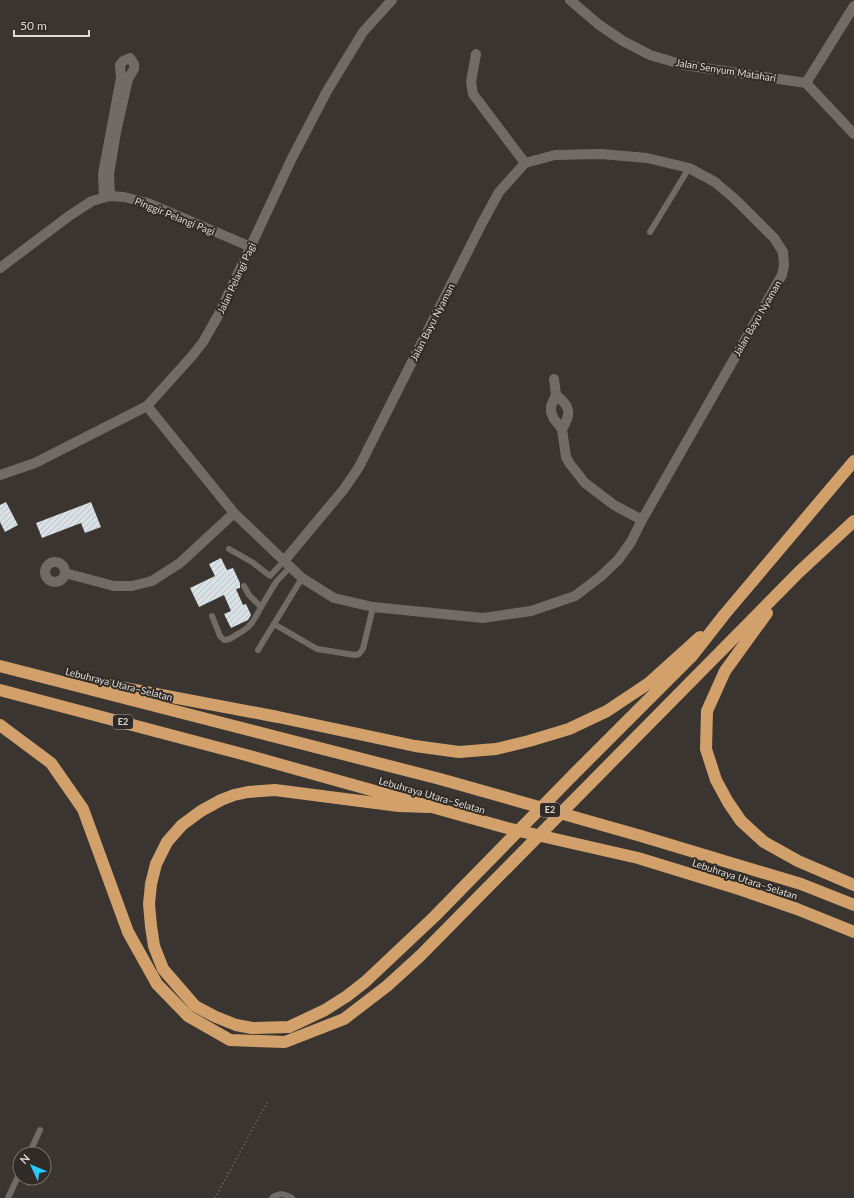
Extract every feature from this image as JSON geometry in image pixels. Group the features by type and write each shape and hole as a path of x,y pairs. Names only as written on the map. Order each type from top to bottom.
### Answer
{"highway":[{"path":"429,807 399,806 275,790 248,792 234,795 201,811 182,825 167,842 156,864 151,884 149,904 154,946 164,969 194,1006 236,1025 252,1028 290,1027 326,1010 347,996 365,982 434,917 576,770 692,656 724,615 854,462"},
{"path":"0,725 51,763 83,809 128,932 157,984 188,1016 230,1040 285,1042 344,1018 387,986 420,956 798,572 854,521"},
{"path":"798,572 725,671 707,712 706,749 716,780 741,822 764,842 781,852 854,885"},
{"path":"2,666 169,696 415,746 459,752 496,749 530,741 569,728 607,711 649,682 724,615"},
{"name":"Lebuhraya Utara–Selatan","path":"2,666 440,779 641,836 801,884 854,905"},
{"name":"Lebuhraya Utara–Selatan","path":"0,690 246,755 507,828 638,858 775,902 854,932"}],"street":[{"name":"Jalan Pelangi Pagi","path":"0,475 36,463 147,406 192,356 203,342 219,314 292,158 327,91 363,32 392,0"},
{"name":"Jalan Senyum Matahari","path":"570,0 598,24 650,55 684,65 806,83"},
{"path":"854,6 806,83 854,134"},
{"path":"476,54 471,82 473,94 525,163"},
{"path":"130,58 134,64 134,69 128,79 116,132 107,196 103,174 121,78 120,65 122,61 130,58"},
{"name":"Jalan Bayu Nyaman","path":"147,406 234,513 287,564 302,578 334,598 373,607 483,618 531,610 575,596 600,577 618,560 631,542 642,520 782,275 784,265 783,252 774,238 736,200 715,182 688,168 647,158 601,154 555,155 525,163 500,192 481,225 359,467 287,564"},
{"name":"Pinggir Pelangi Pagi","path":"107,196 124,197 148,203 251,247"},
{"path":"0,268 69,216 92,201 107,196"},
{"path":"554,379 556,395 551,406 551,412 554,420 562,429 566,457 570,464 585,484 614,505 642,520"},
{"path":"556,395 568,407 569,414 562,429"},
{"path":"65,573 114,586 132,586 152,581 180,563 234,513"}],"lane":[{"path":"650,232 688,168"},
{"path":"229,549 252,562 276,582"},
{"path":"270,576 287,564"},
{"path":"212,616 220,636 224,640 228,640 245,630 253,621 287,564"},
{"path":"258,650 302,578"},
{"path":"244,586 261,607"},
{"path":"274,624 317,649 355,655 359,654 363,649 373,607"},
{"path":"32,1146 40,1130"},
{"path":"8,1198 14,1186"},
{"path":"272,1198 279,1194 284,1194 292,1198"}],"path":[{"path":"215,1198 268,1101"}],"building":[{"path":"6,502 18,525 5,532 0,522 0,505"},
{"path":"91,502 101,527 85,533 81,523 42,538 36,523"},
{"path":"221,558 227,570 233,568 240,583 240,588 236,589 243,605 246,604 251,615 248,620 231,628 224,614 231,611 224,595 199,607 190,588 215,576 209,564"}]}
